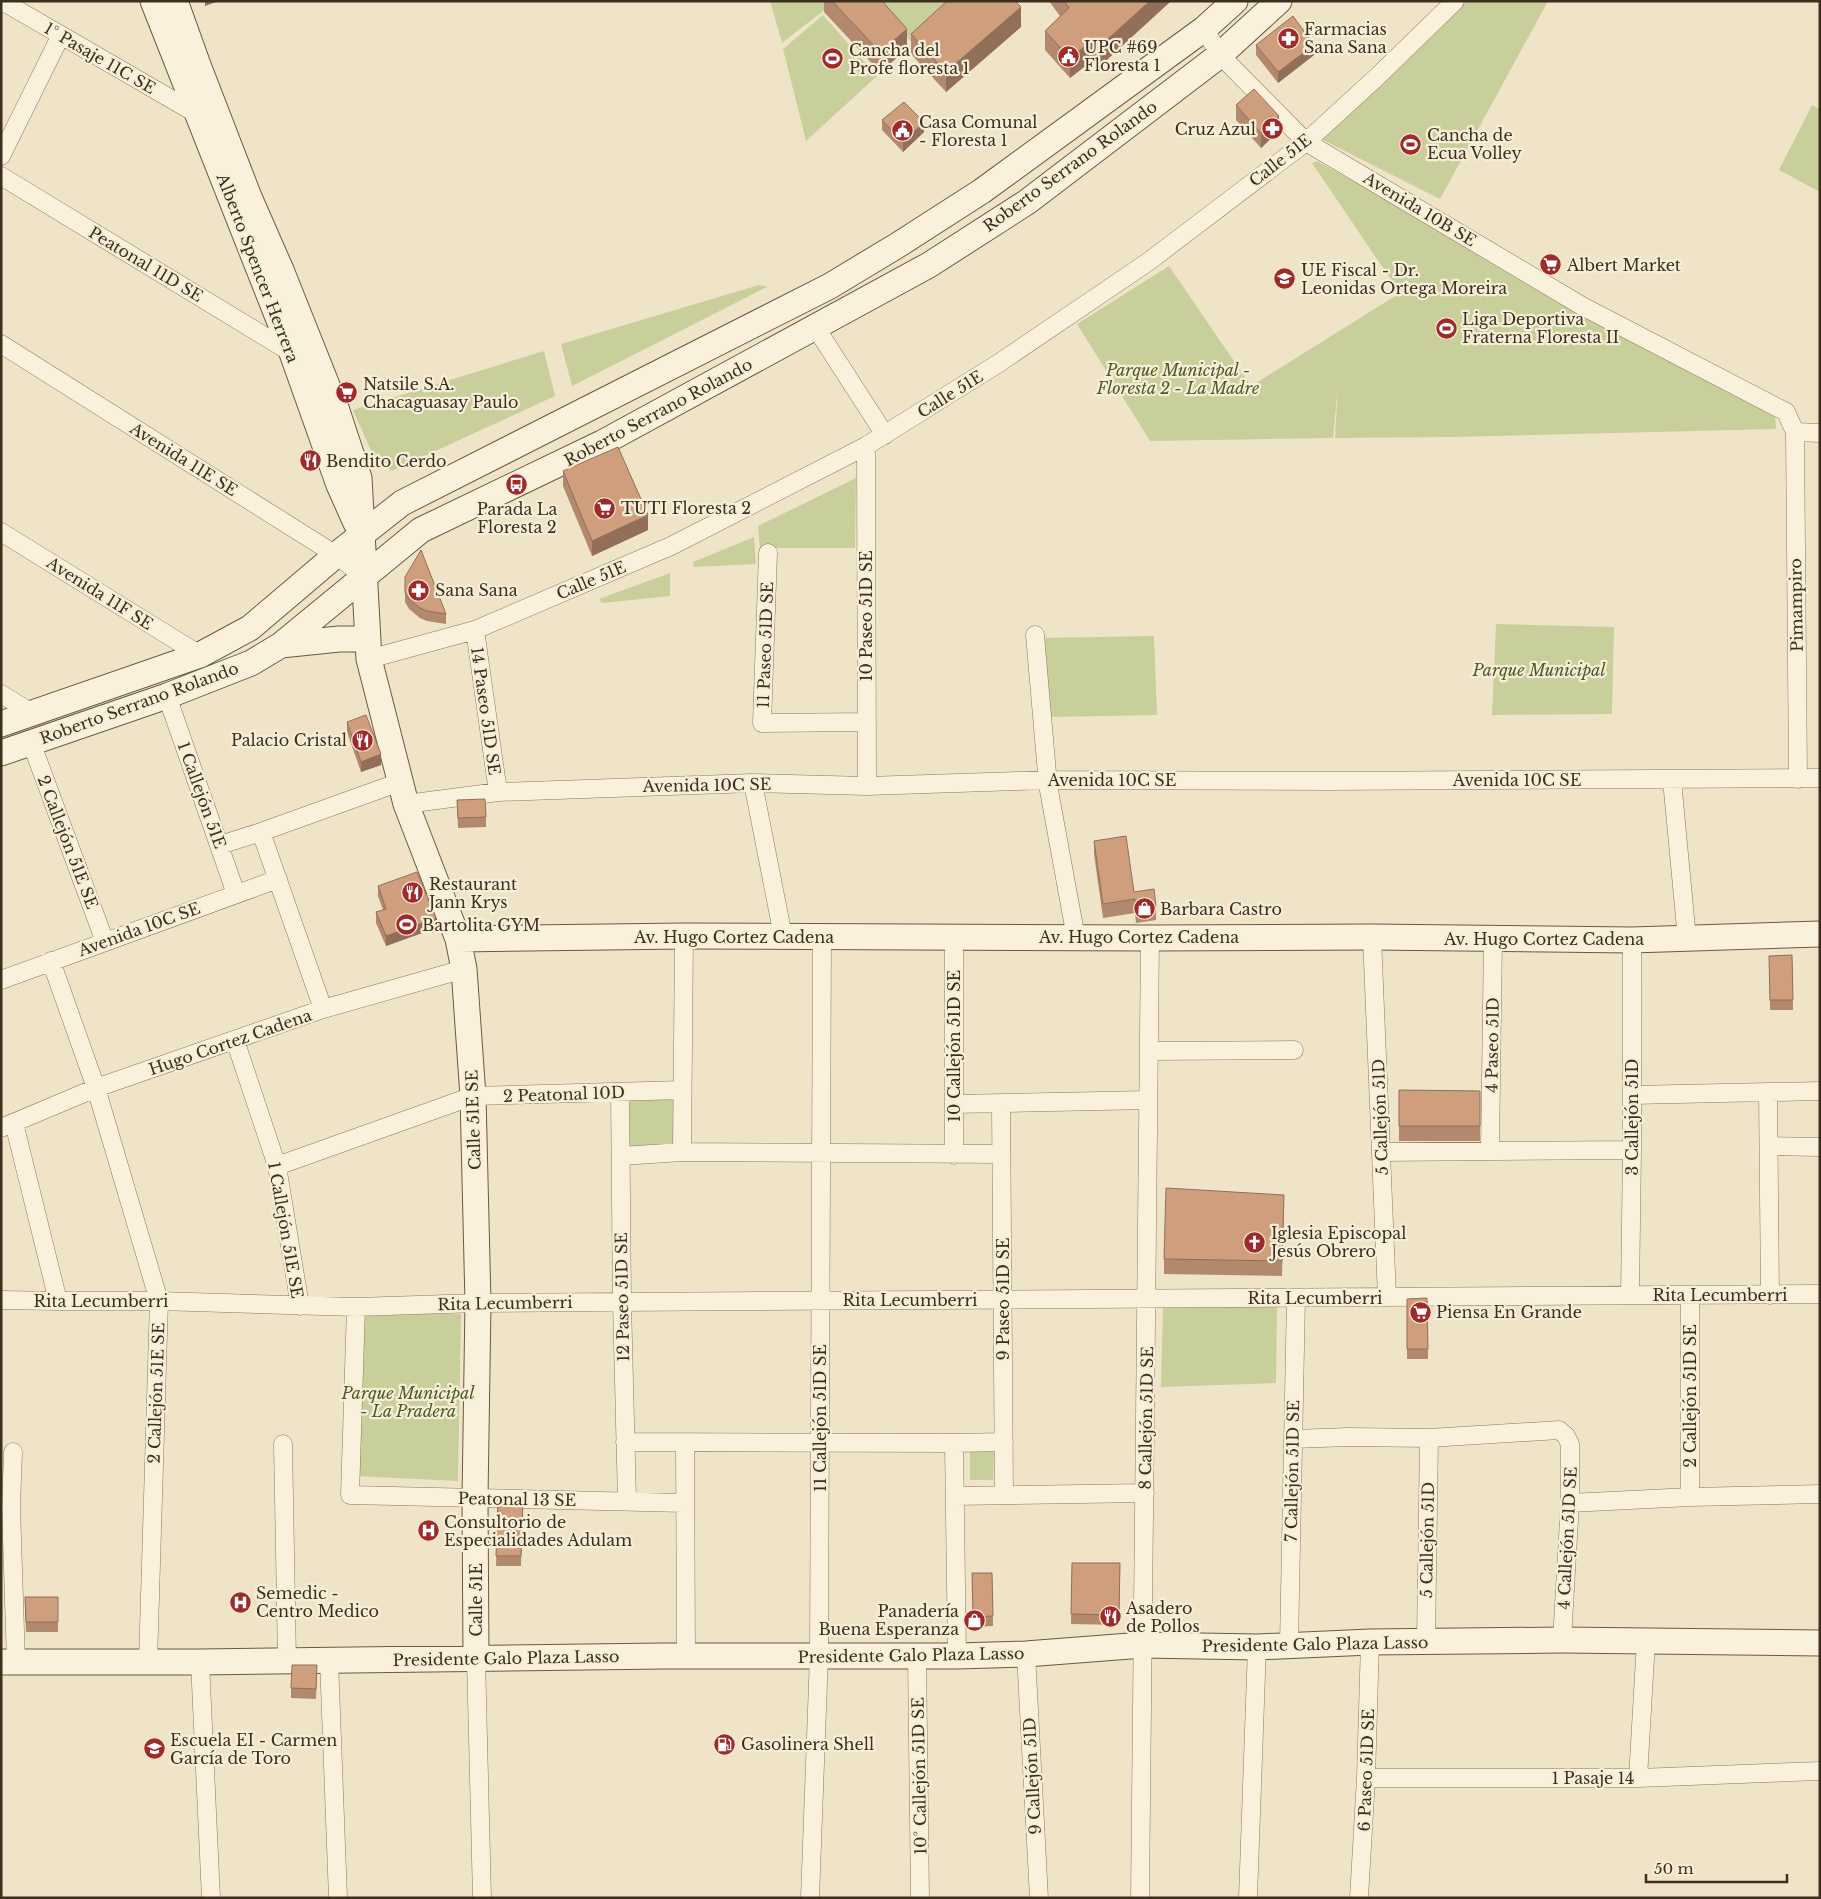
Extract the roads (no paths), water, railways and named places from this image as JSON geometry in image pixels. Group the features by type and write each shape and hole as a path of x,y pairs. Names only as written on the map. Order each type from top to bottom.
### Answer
{"street":[{"name":"1° Pasaje 11C SE","path":"2,1 197,114"},
{"name":"Alberto Spencer Herrera","path":"153,1 292,352 339,485 362,534"},
{"name":"Alberto Spencer Herrera","path":"175,1 249,197 281,270 336,408 359,478 368,649 403,793 458,939"},
{"name":"Roberto Serrano Rolando","path":"1,724 200,655 250,628 336,555 402,503 830,286 898,245 982,191 1204,29 1235,1"},
{"name":"Roberto Serrano Rolando","path":"1,752 167,696 251,663 281,645 421,530 602,443 929,265 1027,202 1220,55 1279,1"},
{"name":"Calle 51E","path":"368,649 475,630 671,546 885,435 999,363 1148,262 1306,142 1379,75 1455,1"},
{"name":"Avenida 10B SE","path":"1204,29 1220,55 1306,142 1582,306 1786,412 1795,432"},
{"path":"1,156 61,35"},
{"name":"Peatonal 11D SE","path":"1,176 292,352"},
{"path":"816,328 885,435"},
{"name":"Avenida 11E SE","path":"1,344 336,555 365,577"},
{"path":"1795,432 1820,433"},
{"name":"Pimampiro","path":"1795,432 1798,779"},
{"name":"10 Paseo 51D SE","path":"866,446 867,786"},
{"name":"Avenida 11F SE","path":"1,532 200,655"},
{"name":"11 Paseo 51D SE","path":"768,553 762,722 867,722"},
{"name":"14 Paseo 51D SE","path":"475,630 498,792"},
{"path":"1035,635 1048,780 1076,938"},
{"path":"281,645 339,639 368,649"},
{"path":"1,694 32,713"},
{"name":"1 Callejón 51E","path":"167,696 236,894"},
{"name":"2 Callejón 51E SE","path":"31,742 106,942"},
{"name":"Avenida 10C SE","path":"220,845 403,793 498,792 753,783 867,786 1048,780 1672,780 1820,778"},
{"path":"1672,780 1688,939"},
{"path":"753,783 783,936"},
{"path":"261,832 323,1009"},
{"name":"Avenida 10C SE","path":"1,980 278,879"},
{"name":"Av. Hugo Cortez Cadena","path":"458,939 684,936 954,936 1632,940 1820,934"},
{"path":"682,1152 684,936"},
{"name":"10 Callejón 51D SE","path":"954,936 954,1155"},
{"name":"11 Callejón 51D SE","path":"810,1898 818,1656 822,937"},
{"name":"5 Callejón 51D","path":"1372,937 1386,1297"},
{"name":"8 Callejón 51D SE","path":"1140,1898 1150,938"},
{"name":"Calle 51E SE","path":"458,939 464,969 473,1096 478,1303"},
{"name":"4 Paseo 51D","path":"1490,1150 1493,939"},
{"name":"3 Callejón 51D","path":"1630,1295 1632,940"},
{"name":"2 Callejón 51E SE","path":"51,961 96,1088 159,1300 148,1662"},
{"name":"Hugo Cortez Cadena","path":"8,1126 96,1088 323,1009 464,969"},
{"name":"1 Callejón 51E SE","path":"235,1040 277,1166 300,1306"},
{"path":"1149,1051 1294,1050"},
{"name":"2 Peatonal 10D","path":"277,1166 473,1096 682,1090"},
{"path":"1632,1095 1820,1091"},
{"name":"12 Paseo 51D SE","path":"620,1093 622,1302 627,1502"},
{"path":"1768,1093 1770,1295"},
{"path":"954,1104 1148,1100"},
{"name":"9 Paseo 51D SE","path":"1001,1104 1004,1495"},
{"path":"8,1126 58,1301"},
{"path":"1769,1146 1820,1147"},
{"path":"1381,1152 1632,1150"},
{"path":"621,1156 682,1152 1001,1154"},
{"name":"Rita Lecumberri","path":"1,1300 159,1300 356,1307 478,1303 1820,1294"},
{"name":"2 Callejón 51D SE","path":"1690,1295 1690,1498"},
{"name":"7 Callejón 51D SE","path":"1289,1644 1296,1298"},
{"name":"Calle 51E","path":"478,1303 475,1498 476,1658 482,1898"},
{"name":"Peatonal 13 SE","path":"356,1307 350,1496 685,1503"},
{"name":"4 Callejón 51D SE","path":"1429,1438 1559,1430 1566,1436 1570,1444 1570,1503 1562,1640"},
{"path":"1293,1440 1349,1437 1429,1438"},
{"name":"5 Callejón 51D","path":"1426,1642 1429,1438"},
{"path":"625,1442 954,1444 1004,1442"},
{"path":"685,1442 686,1656"},
{"path":"283,1444 287,1660"},
{"path":"954,1444 957,1656"},
{"path":"9,1662 6,1507 13,1452"},
{"path":"955,1496 1145,1493"},
{"path":"1570,1503 1820,1494"},
{"name":"Presidente Galo Plaza Lasso","path":"9,1662 200,1662 686,1656 957,1656 1026,1654 1143,1645 1256,1647 1289,1644 1370,1642 1562,1640 1820,1644"},
{"path":"1638,1778 1646,1641"},
{"name":"6 Paseo 51D SE","path":"1359,1898 1366,1778 1370,1642"},
{"path":"1248,1898 1256,1647"},
{"name":"9 Callejón 51D","path":"1026,1654 1039,1898"},
{"name":"10° Callejón 51D SE","path":"917,1655 920,1898"},
{"path":"328,1660 338,1898"},
{"path":"200,1662 211,1898"},
{"name":"1 Pasaje 14","path":"1366,1778 1638,1778 1820,1771"}],"place":[{"name":"Farmacias Sana Sana","path":"1288,38"},
{"name":"UPC #69 Floresta 1","path":"1068,56"},
{"name":"Cancha del Profe floresta 1","path":"833,59"},
{"name":"Cruz Azul","path":"1272,129"},
{"name":"Casa Comunal - Floresta 1","path":"903,131"},
{"name":"Cancha de Ecua Volley","path":"1411,144"},
{"name":"Albert Market","path":"1551,265"},
{"name":"UE Fiscal - Dr. Leonidas Ortega Moreira","path":"1285,279"},
{"name":"Liga Deportiva Fraterna Floresta II","path":"1446,328"},
{"name":"Natsile S.A. Chacaguasay Paulo","path":"347,393"},
{"name":"Bendito Cerdo","path":"310,461"},
{"name":"Parada La Floresta 2","path":"517,485"},
{"name":"TUTI Floresta 2","path":"605,508"},
{"name":"Sana Sana","path":"419,590"},
{"name":"Palacio Cristal","path":"363,740"},
{"name":"Restaurant Jann Krys","path":"413,893"},
{"name":"Barbara Castro","path":"1144,909"},
{"name":"Bartolita GYM","path":"406,925"},
{"name":"Iglesia Episcopal Jesús Obrero","path":"1255,1242"},
{"name":"Piensa En Grande","path":"1420,1312"},
{"name":"Consultorio de Especialidades Adulam","path":"428,1531"},
{"name":"Semedic - Centro Medico","path":"240,1602"},
{"name":"Asadero de Pollos","path":"1110,1617"},
{"name":"Panadería Buena Esperanza","path":"975,1620"},
{"name":"Gasolinera Shell","path":"725,1744"},
{"name":"Escuela EI - Carmen García de Toro","path":"154,1749"}],"park label":[{"name":"Parque Municipal - Floresta 2 - La Madre","path":"1178,379"},
{"name":"Parque Municipal","path":"1539,670"},
{"name":"Parque Municipal - La Pradera","path":"408,1402"}]}
